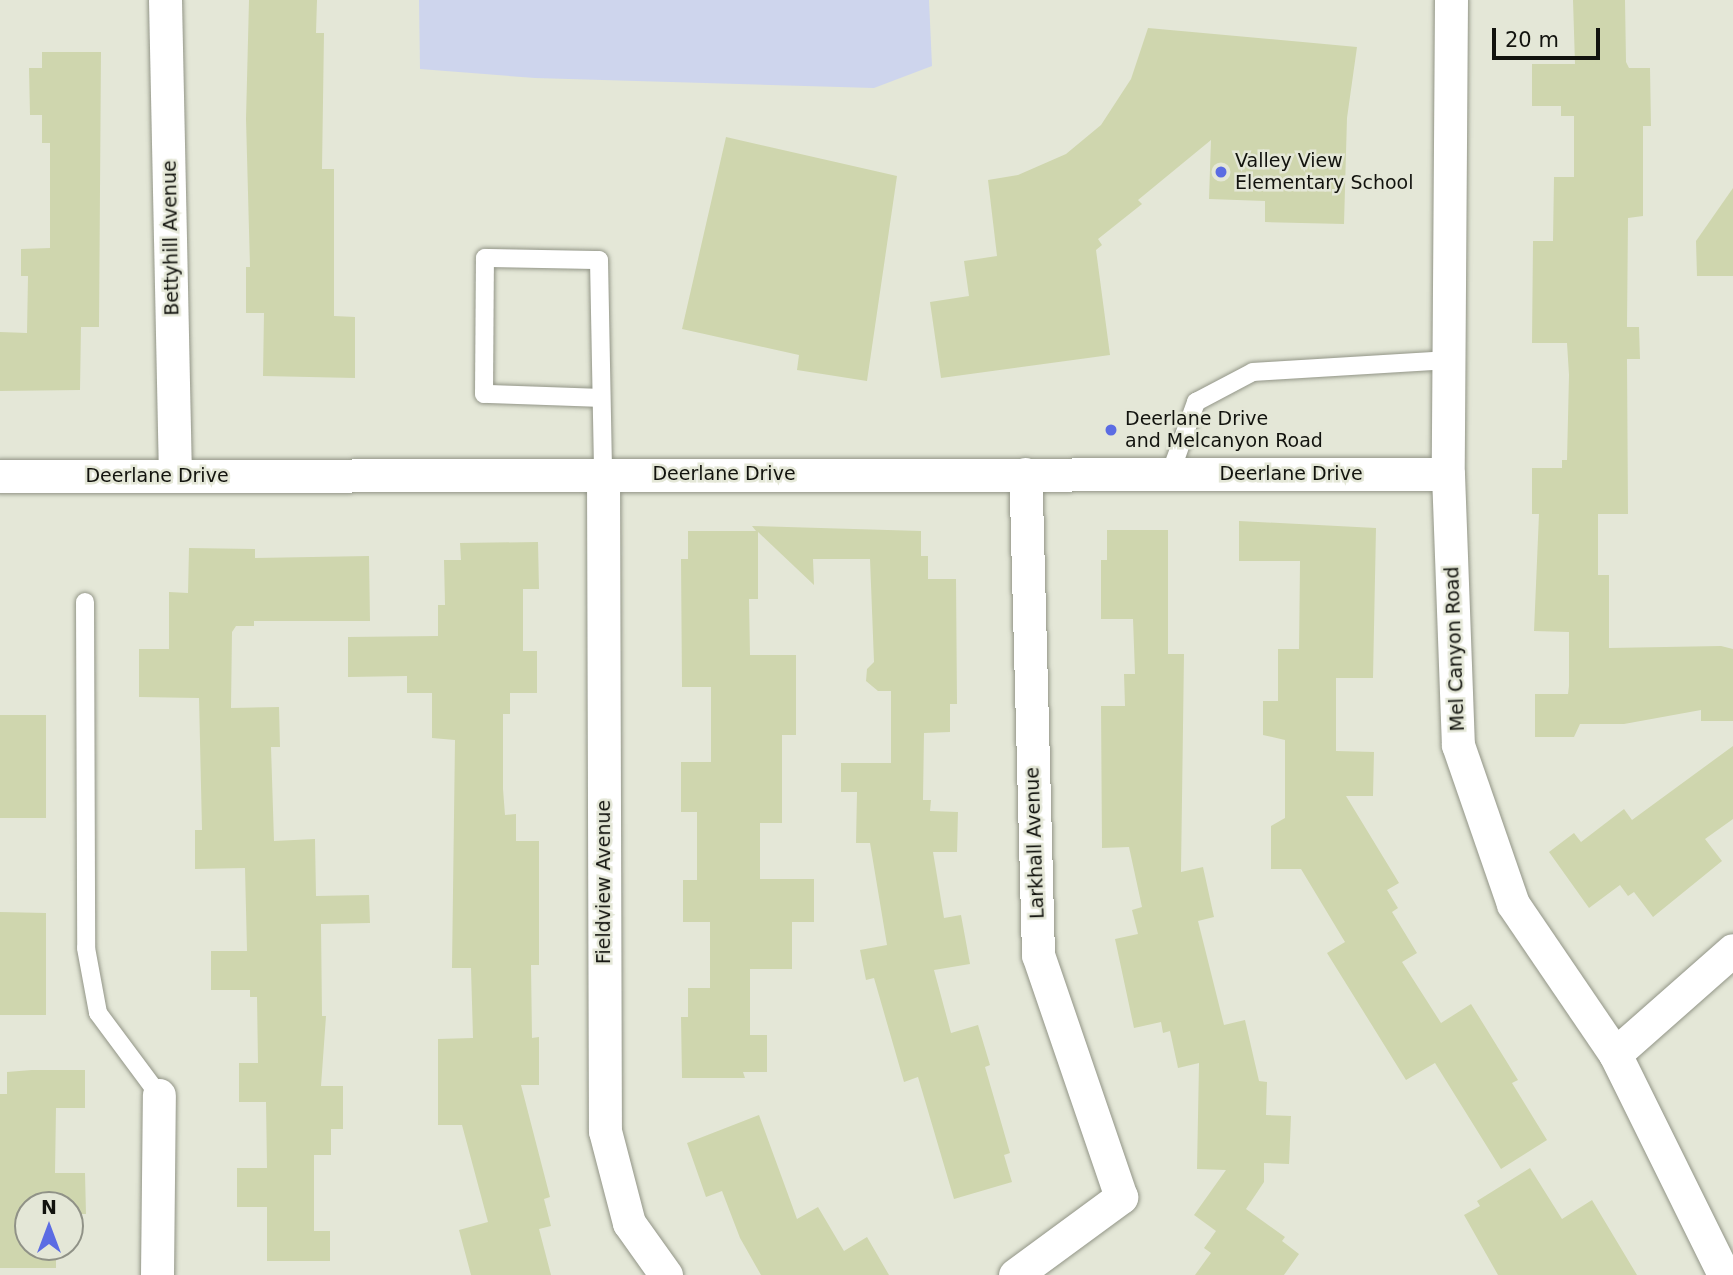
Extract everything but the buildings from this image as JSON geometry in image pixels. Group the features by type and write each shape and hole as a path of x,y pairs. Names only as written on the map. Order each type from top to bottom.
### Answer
{"street":[{"name":"Bettyhill Avenue","path":"165,0 175,476"},
{"name":"Mel Canyon Road","path":"1451,0 1448,474 1458,745 1513,904 1615,1054 1724,1275"},
{"name":"Deerlane Drive","path":"0,477 603,473 1448,474"},
{"name":"Fieldview Avenue","path":"603,473 605,1131 629,1223 666,1275"},
{"name":"Larkhall Avenue","path":"1015,1275 1121,1197 1038,954 1026,474"},
{"path":"1615,1054 1733,950"},
{"path":"157,1275 159,1095"}],"lane":[{"path":"601,398 484,394 485,258 599,260 603,473"},
{"path":"1170,474 1196,402 1254,372 1449,360"},
{"path":"85,601 86,948 98,1013 159,1095"}],"shaded area":[{"path":"419,0 929,0 932,66 874,88 535,78 420,69"}],"place":[{"name":"Valley View Elementary School","path":"1221,172"},
{"name":"Deerlane Drive and Melcanyon Road","path":"1111,430"}]}
